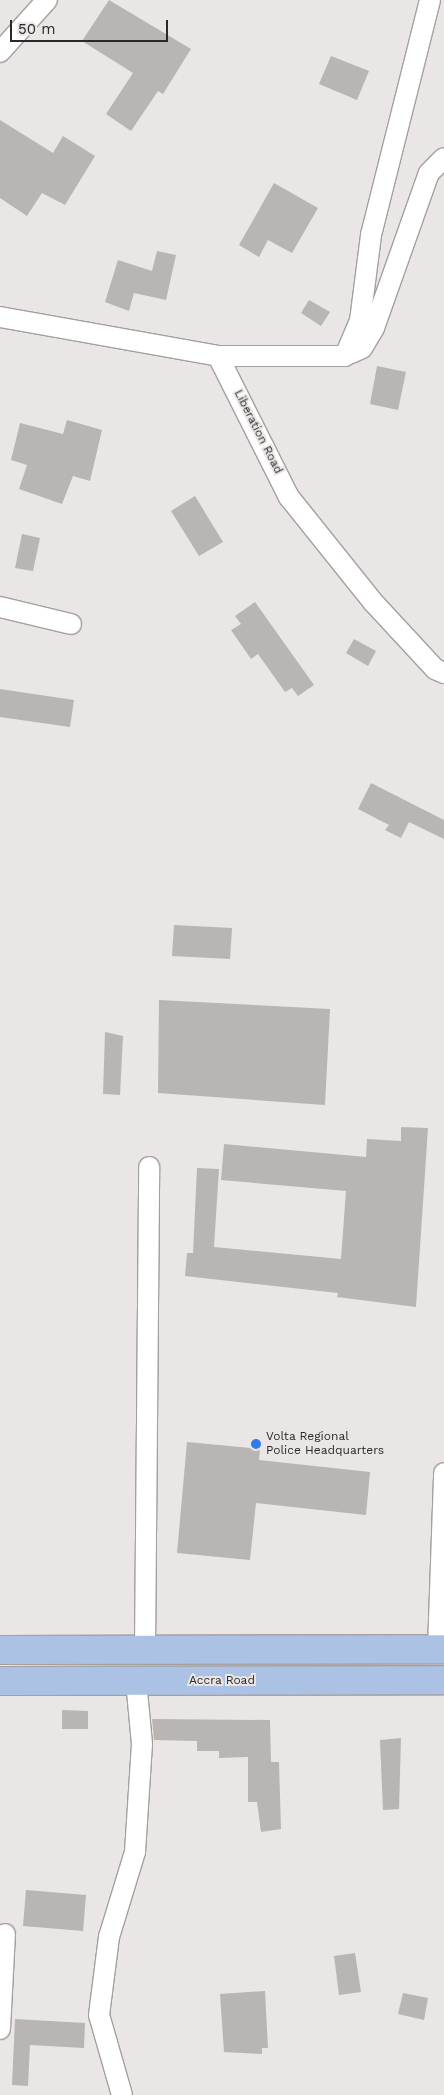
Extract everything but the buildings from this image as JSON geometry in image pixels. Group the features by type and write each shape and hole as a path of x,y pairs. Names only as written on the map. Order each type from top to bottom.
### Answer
{"main road":[{"path":"0,1650 441,1649"},
{"name":"Accra Road","path":"0,1681 444,1680"}],"street":[{"path":"0,52 47,0"},
{"path":"345,356 360,321 371,235 430,0"},
{"path":"0,317 218,356 345,356 362,348 374,328 429,173 444,158"},
{"name":"Liberation Road","path":"218,356 289,497 373,602 435,669 444,673"},
{"path":"0,607 71,624"},
{"path":"145,1650 149,1167"},
{"path":"441,1649 444,1473"},
{"path":"122,2095 99,2015 109,1937 135,1852 142,1744 136,1681"},
{"path":"0,2029 5,1934"}],"place":[{"name":"Volta Regional Police Headquarters","path":"256,1444"}]}
